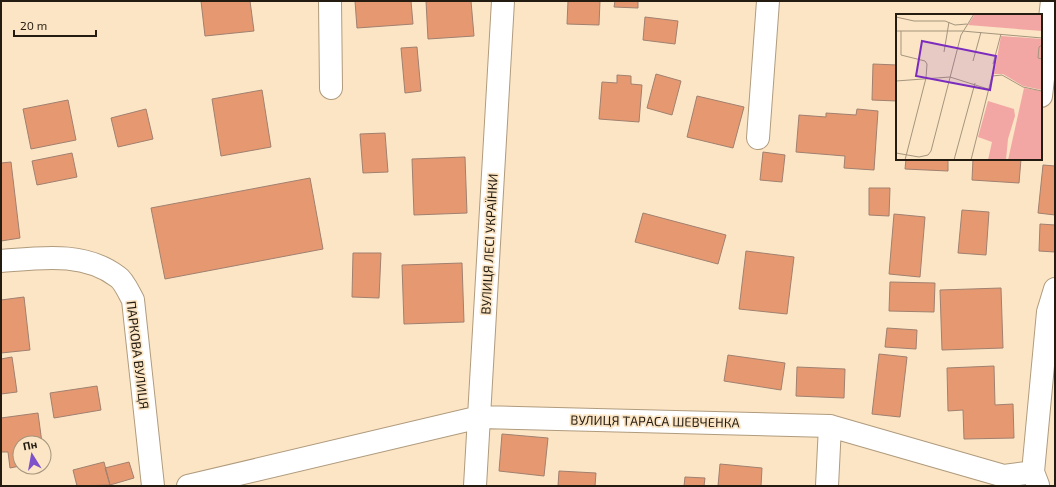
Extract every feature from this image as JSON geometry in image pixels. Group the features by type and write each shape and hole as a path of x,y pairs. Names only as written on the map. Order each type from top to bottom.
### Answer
{"street":[{"path":"330,1 331,88"},
{"name":"ВУЛИЦЯ ЛЕСІ УКРАЇНКИ","path":"475,486 503,1"},
{"path":"758,138 768,1"},
{"path":"1042,87 1052,1"},
{"name":"ПАРКОВА ВУЛИЦЯ","path":"1,261 51,257 88,261 119,277 133,300 153,486"},
{"path":"1036,479 1048,312 1055,289"},
{"name":"ВУЛИЦЯ ТАРАСА ШЕВЧЕНКА","path":"188,486 480,417 830,426 1004,476 1036,479"},
{"path":"827,486 830,426"}],"building":[{"path":"201,1 250,1 254,31 205,36"},
{"path":"355,1 411,1 413,24 357,28"},
{"path":"426,1 471,1 474,36 428,39"},
{"path":"568,1 600,1 599,25 567,24"},
{"path":"615,1 638,1 638,8 614,7"},
{"path":"645,17 678,21 675,44 643,40"},
{"path":"417,47 421,91 405,93 401,48"},
{"path":"873,64 896,65 896,101 872,100"},
{"path":"656,74 681,81 672,115 647,108"},
{"path":"617,75 631,76 631,84 642,85 639,122 599,119 602,82 617,83"},
{"path":"262,90 271,147 221,156 212,99"},
{"path":"697,96 744,107 733,148 687,137"},
{"path":"68,100 76,140 31,149 23,109"},
{"path":"146,109 153,139 118,147 111,118"},
{"path":"857,109 878,111 874,170 844,168 845,156 796,152 799,115 826,117 826,113 856,115"},
{"path":"385,133 388,172 363,173 360,134"},
{"path":"763,152 785,155 782,182 760,180"},
{"path":"72,153 77,177 37,185 32,161"},
{"path":"465,157 467,213 414,215 412,159"},
{"path":"906,160 948,160 948,171 905,169"},
{"path":"973,160 1021,160 1019,183 972,180"},
{"path":"11,162 20,238 1,241 1,163"},
{"path":"1043,165 1055,166 1055,215 1038,213"},
{"path":"310,178 323,249 165,279 151,208"},
{"path":"869,188 890,188 889,216 869,215"},
{"path":"962,210 989,212 986,255 958,253"},
{"path":"643,213 726,235 718,264 635,242"},
{"path":"894,214 925,217 920,277 889,274"},
{"path":"1040,224 1055,225 1055,252 1039,251"},
{"path":"746,251 794,257 787,314 739,309"},
{"path":"353,253 381,253 379,298 352,297"},
{"path":"462,263 464,322 404,324 402,265"},
{"path":"890,282 935,283 934,312 889,311"},
{"path":"1001,288 1003,348 942,350 940,290"},
{"path":"24,297 30,350 1,353 1,300"},
{"path":"887,328 917,330 916,349 885,347"},
{"path":"879,354 907,357 900,417 872,414"},
{"path":"728,355 785,363 781,390 724,381"},
{"path":"12,357 17,392 1,394 1,359"},
{"path":"994,366 995,405 1013,404 1014,438 964,439 963,410 948,411 947,368"},
{"path":"797,367 845,369 844,398 796,396"},
{"path":"97,386 101,410 54,418 50,393"},
{"path":"38,413 41,435 12,435 12,468 10,468 8,452 1,452 1,418"},
{"path":"502,434 548,438 544,476 499,471"},
{"path":"104,462 110,485 77,486 73,470"},
{"path":"129,462 134,478 110,485 105,468"},
{"path":"720,464 762,468 761,486 718,486"},
{"path":"559,471 596,473 595,486 558,486"},
{"path":"685,477 705,478 704,486 684,486"}]}
